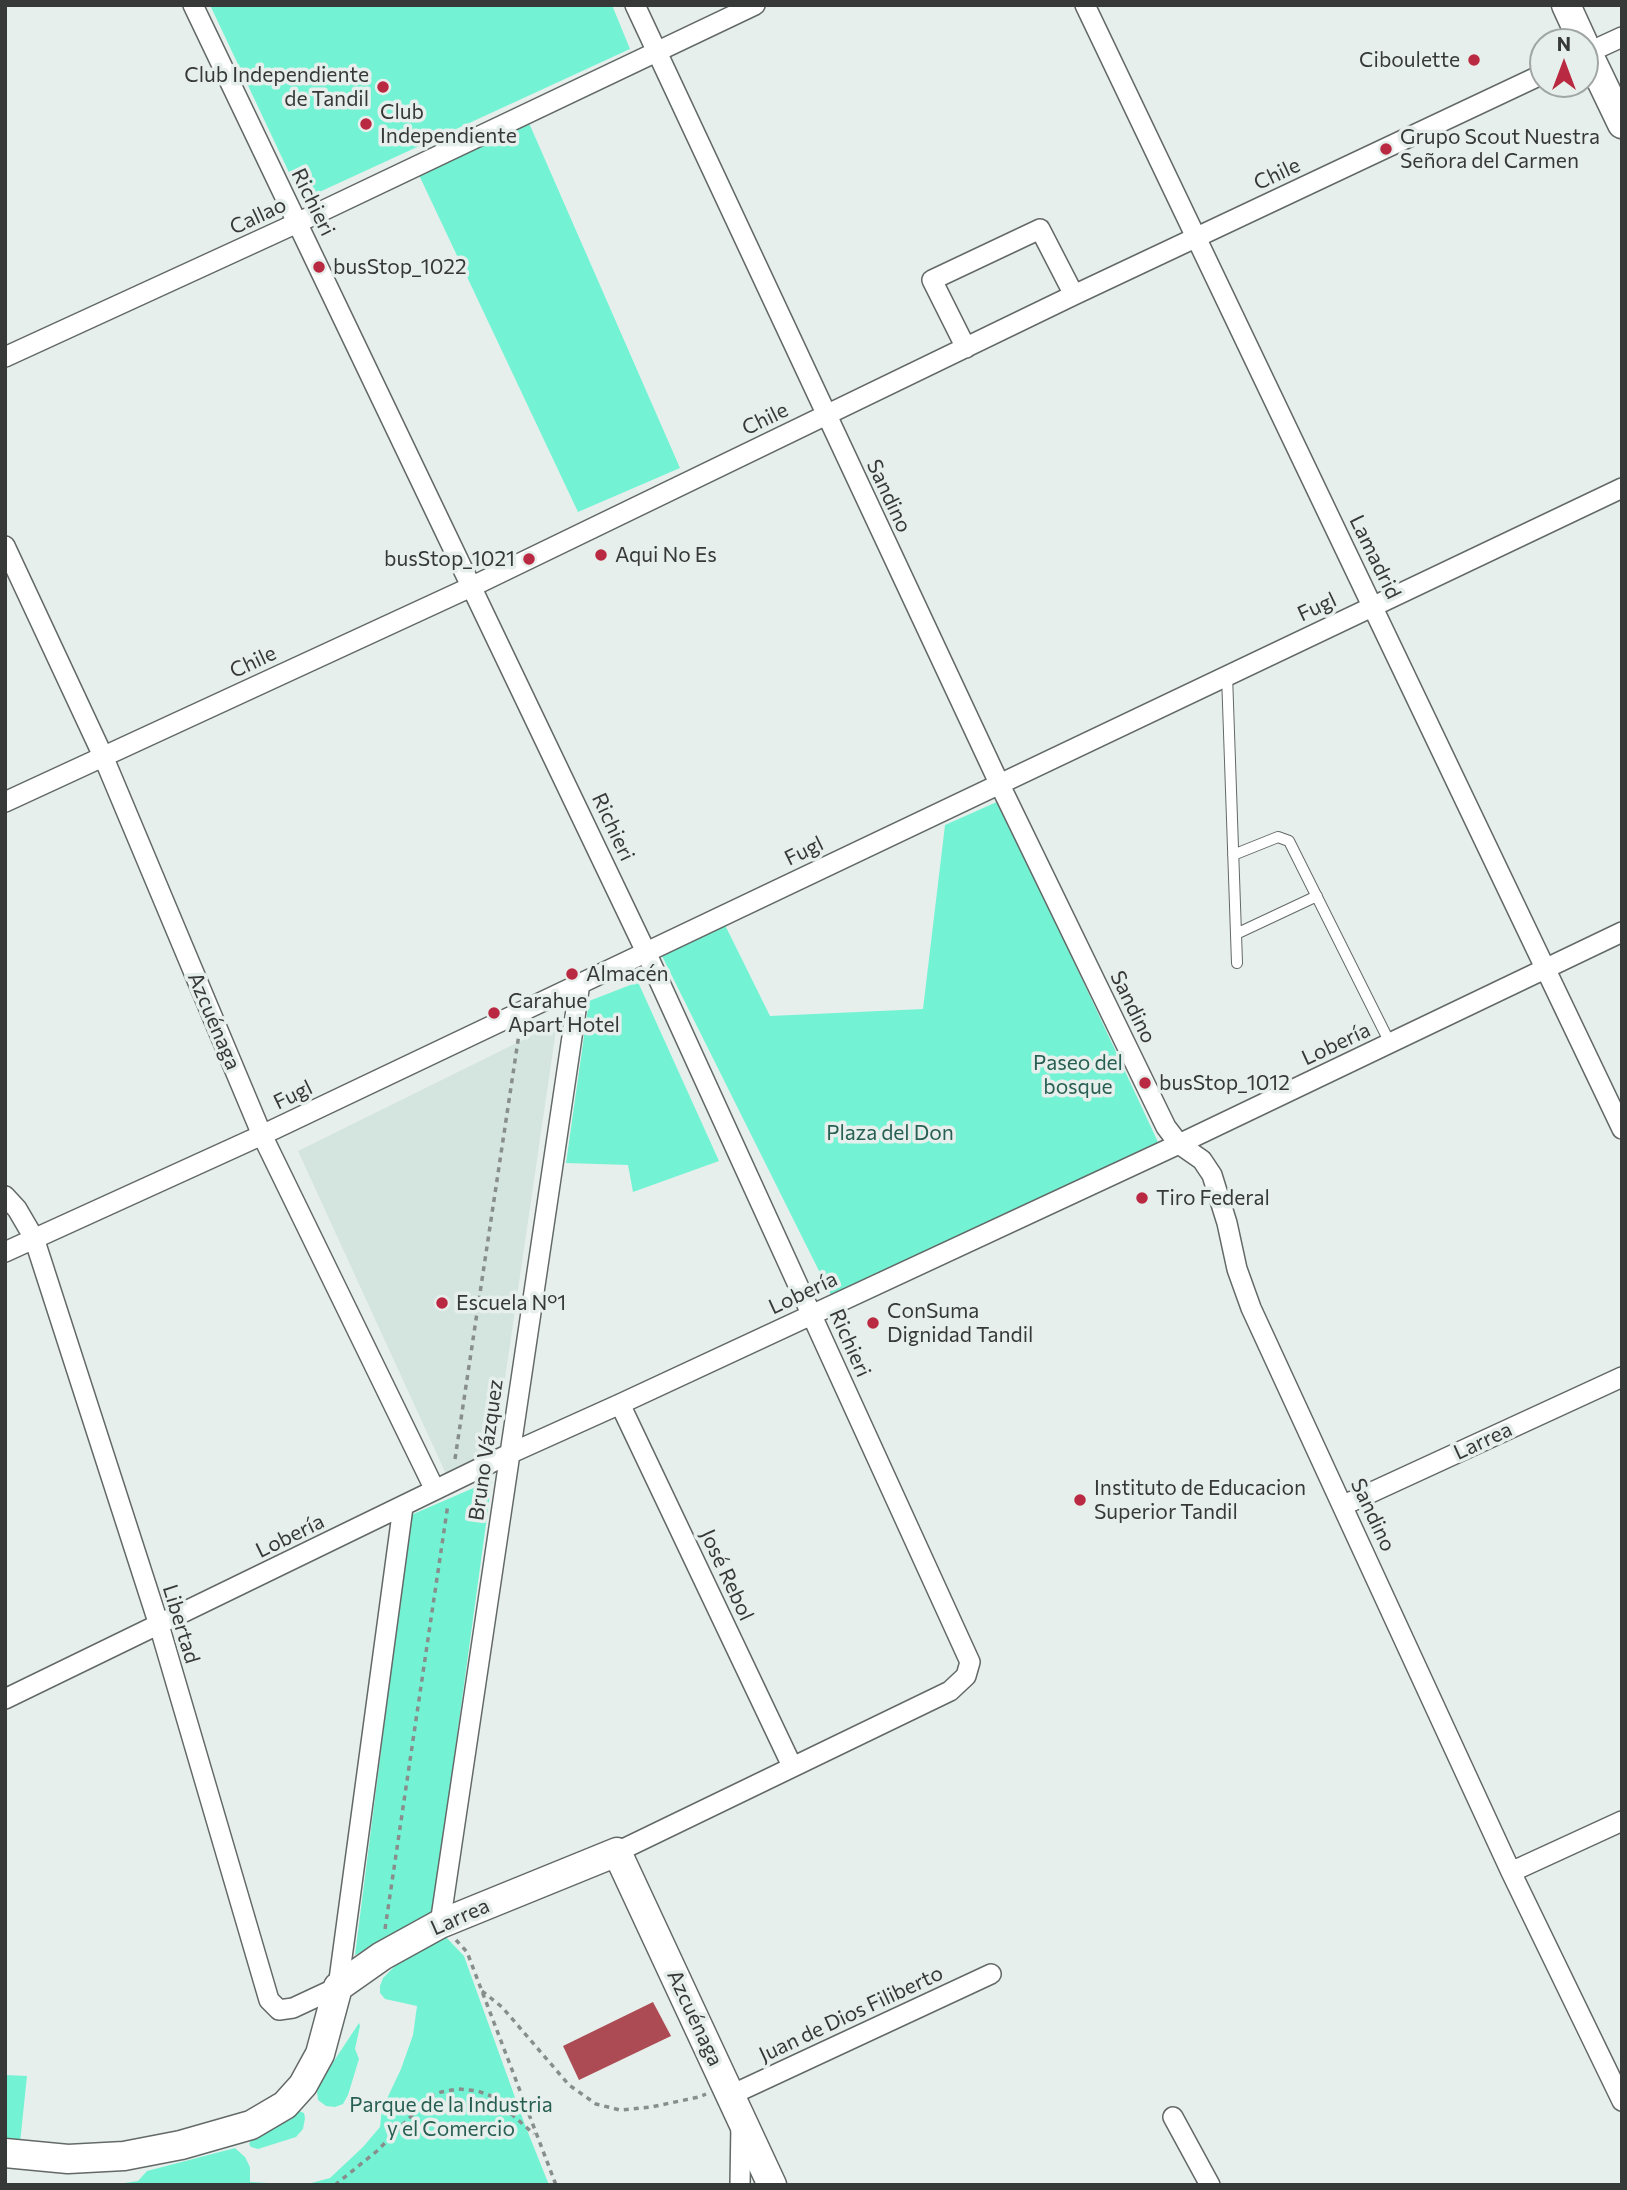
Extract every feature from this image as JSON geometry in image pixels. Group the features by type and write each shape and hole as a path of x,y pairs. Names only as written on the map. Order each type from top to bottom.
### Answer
{"main road":[{"path":"1566,5 1576,28"},
{"path":"1599,77 1622,124"},
{"name":"Larrea","path":"338,1987 382,1956 440,1924 617,1852"},
{"name":"Azcuénaga","path":"617,1852 772,2185"},
{"path":"5,2153 68,2159 124,2157 181,2145 251,2125 285,2105 303,2085 320,2054 338,1987"}],"street":[{"name":"Richieri","path":"193,5 646,952 970,1662 966,1676"},
{"name":"Sandino","path":"635,5 999,783 1166,1127 1179,1144 1202,1160 1212,1175 1227,1223 1237,1269 1251,1308 1511,1872 1622,2101"},
{"name":"Callao","path":"5,357 297,223 755,5"},
{"name":"Lamadrid","path":"1086,5 1621,1125"},
{"path":"1599,44 1622,37"},
{"name":"Chile","path":"5,802 473,586 1073,295 1529,81"},
{"path":"966,348 932,280 1040,229 1073,295"},
{"name":"Fugl","path":"5,1252 262,1135 1622,488"},
{"name":"Azcuénaga","path":"5,547 103,756 262,1135 435,1490"},
{"name":"Lobería","path":"5,1699 509,1454 1179,1144 1622,932"},
{"name":"Bruno Vázquez","path":"440,1924 580,983"},
{"name":"Libertad","path":"5,1196 17,1209 34,1238 159,1625 269,2000 279,2010 293,2008 338,1987"},
{"name":"Larrea","path":"1344,1505 1622,1377"},
{"name":"José Rebol","path":"621,1404 792,1766"},
{"path":"338,1987 402,1507"},
{"name":"Larrea","path":"617,1852 950,1691 966,1676"},
{"path":"1511,1872 1622,1821"},
{"name":"Juan de Dios Filiberto","path":"733,2099 991,1974"},
{"path":"733,2099 740,2185"},
{"path":"1173,2117 1210,2185"}],"lane":[{"path":"1227,675 1237,963"},
{"path":"1233,855 1278,837 1290,841 1390,1043"},
{"path":"1236,934 1317,897"}],"path":[{"path":"440,1924 467,1952 556,2185"},
{"path":"482,1991 502,2007 569,2085 596,2105 621,2110 698,2097 733,2099"},
{"path":"335,2185 377,2151 431,2096 441,2092 458,2089 478,2091 491,2096 536,2135"}],"shaded area":[{"name":"Escuela N°1","path":"557,1023 494,1454 446,1474 298,1151"}],"green space":[{"name":"Club Independiente","path":"210,5 612,5 630,49 302,200"},
{"path":"529,123 680,468 578,512 418,173"},
{"name":"Plaza del Don","path":"999,801 1158,1142 832,1297 662,956 725,925 770,1016 923,1009 945,825"},
{"path":"638,982 719,1161 633,1192 628,1165 566,1163 589,1001"},
{"path":"492,1480 432,1919 355,1955 411,1515"},
{"name":"Parque de la Industria y el Comercio","path":"444,1935 464,1956 549,2185 304,2185 330,2178 380,2127 382,2109 413,2035 417,2006 385,1999 380,1993 380,1986 383,1978 397,1964"},
{"path":"359,2023 355,2049 359,2059 348,2095 343,2104 326,2106 318,2100 317,2092 322,2079"},
{"path":"5,2075 27,2076 20,2143 5,2142"},
{"path":"292,2112 304,2113 305,2118 303,2129 296,2137 258,2149 251,2147 251,2140"},
{"name":"Parque de la Industria y el Comercio","path":"235,2148 245,2157 250,2167 250,2182 304,2185 110,2185 138,2181 147,2171"}],"building":[{"path":"653,2002 671,2036 579,2080 563,2046"}],"place":[{"name":"Ciboulette","path":"1474,60"},
{"name":"Club Independiente de Tandil","path":"383,87"},
{"name":"Club Independiente","path":"366,124"},
{"name":"Grupo Scout Nuestra Señora del Carmen","path":"1386,149"},
{"name":"busStop_1022","path":"319,267"},
{"name":"Aqui No Es","path":"601,555"},
{"name":"busStop_1021","path":"529,559"},
{"name":"Almacén","path":"572,974"},
{"name":"Carahue Apart Hotel","path":"494,1013"},
{"name":"busStop_1012","path":"1145,1083"},
{"name":"Tiro Federal","path":"1142,1198"},
{"name":"Escuela N°1","path":"442,1303"},
{"name":"ConSuma Dignidad Tandil","path":"873,1323"},
{"name":"Instituto de Educacion Superior Tandil","path":"1080,1500"}],"park label":[{"name":"Paseo del bosque","path":"1078,1075"}]}
